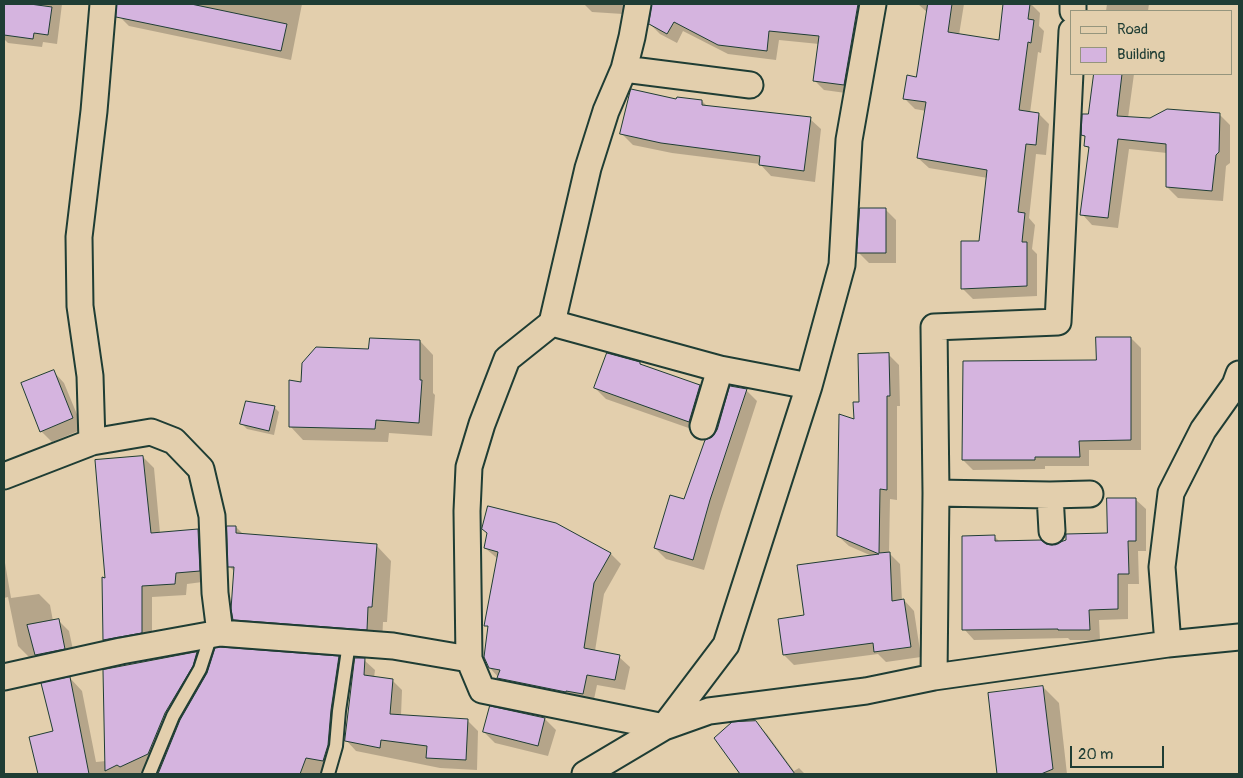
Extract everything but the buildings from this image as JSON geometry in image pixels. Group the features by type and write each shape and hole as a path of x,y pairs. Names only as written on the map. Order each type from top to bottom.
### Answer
{"street":[{"path":"92,442 90,376 80,306 79,238 94,111 103,4"},
{"path":"638,4 624,69 606,111 588,168 552,323 507,359 482,424 469,467 469,659 482,690 664,727"},
{"path":"664,727 726,646 809,386 842,265 848,140 874,4"},
{"path":"624,69 750,86"},
{"path":"934,677 936,493 934,327 1058,322 1070,73"},
{"path":"552,323 720,369 809,386"},
{"path":"703,426 720,369"},
{"path":"1168,644 1162,567 1170,494 1202,430 1238,382"},
{"path":"4,476 92,442 151,432 174,441 202,468 212,516 216,634"},
{"path":"936,493 1090,494"},
{"path":"1050,495 1052,531"},
{"path":"4,677 121,651 216,634 393,646 469,659"},
{"path":"585,774 664,727 709,711 866,691 934,677 1168,644 1239,637"}],"lane":[{"path":"149,774 174,716 200,669 216,634"},
{"path":"328,774 336,746 338,711 349,643"}]}
